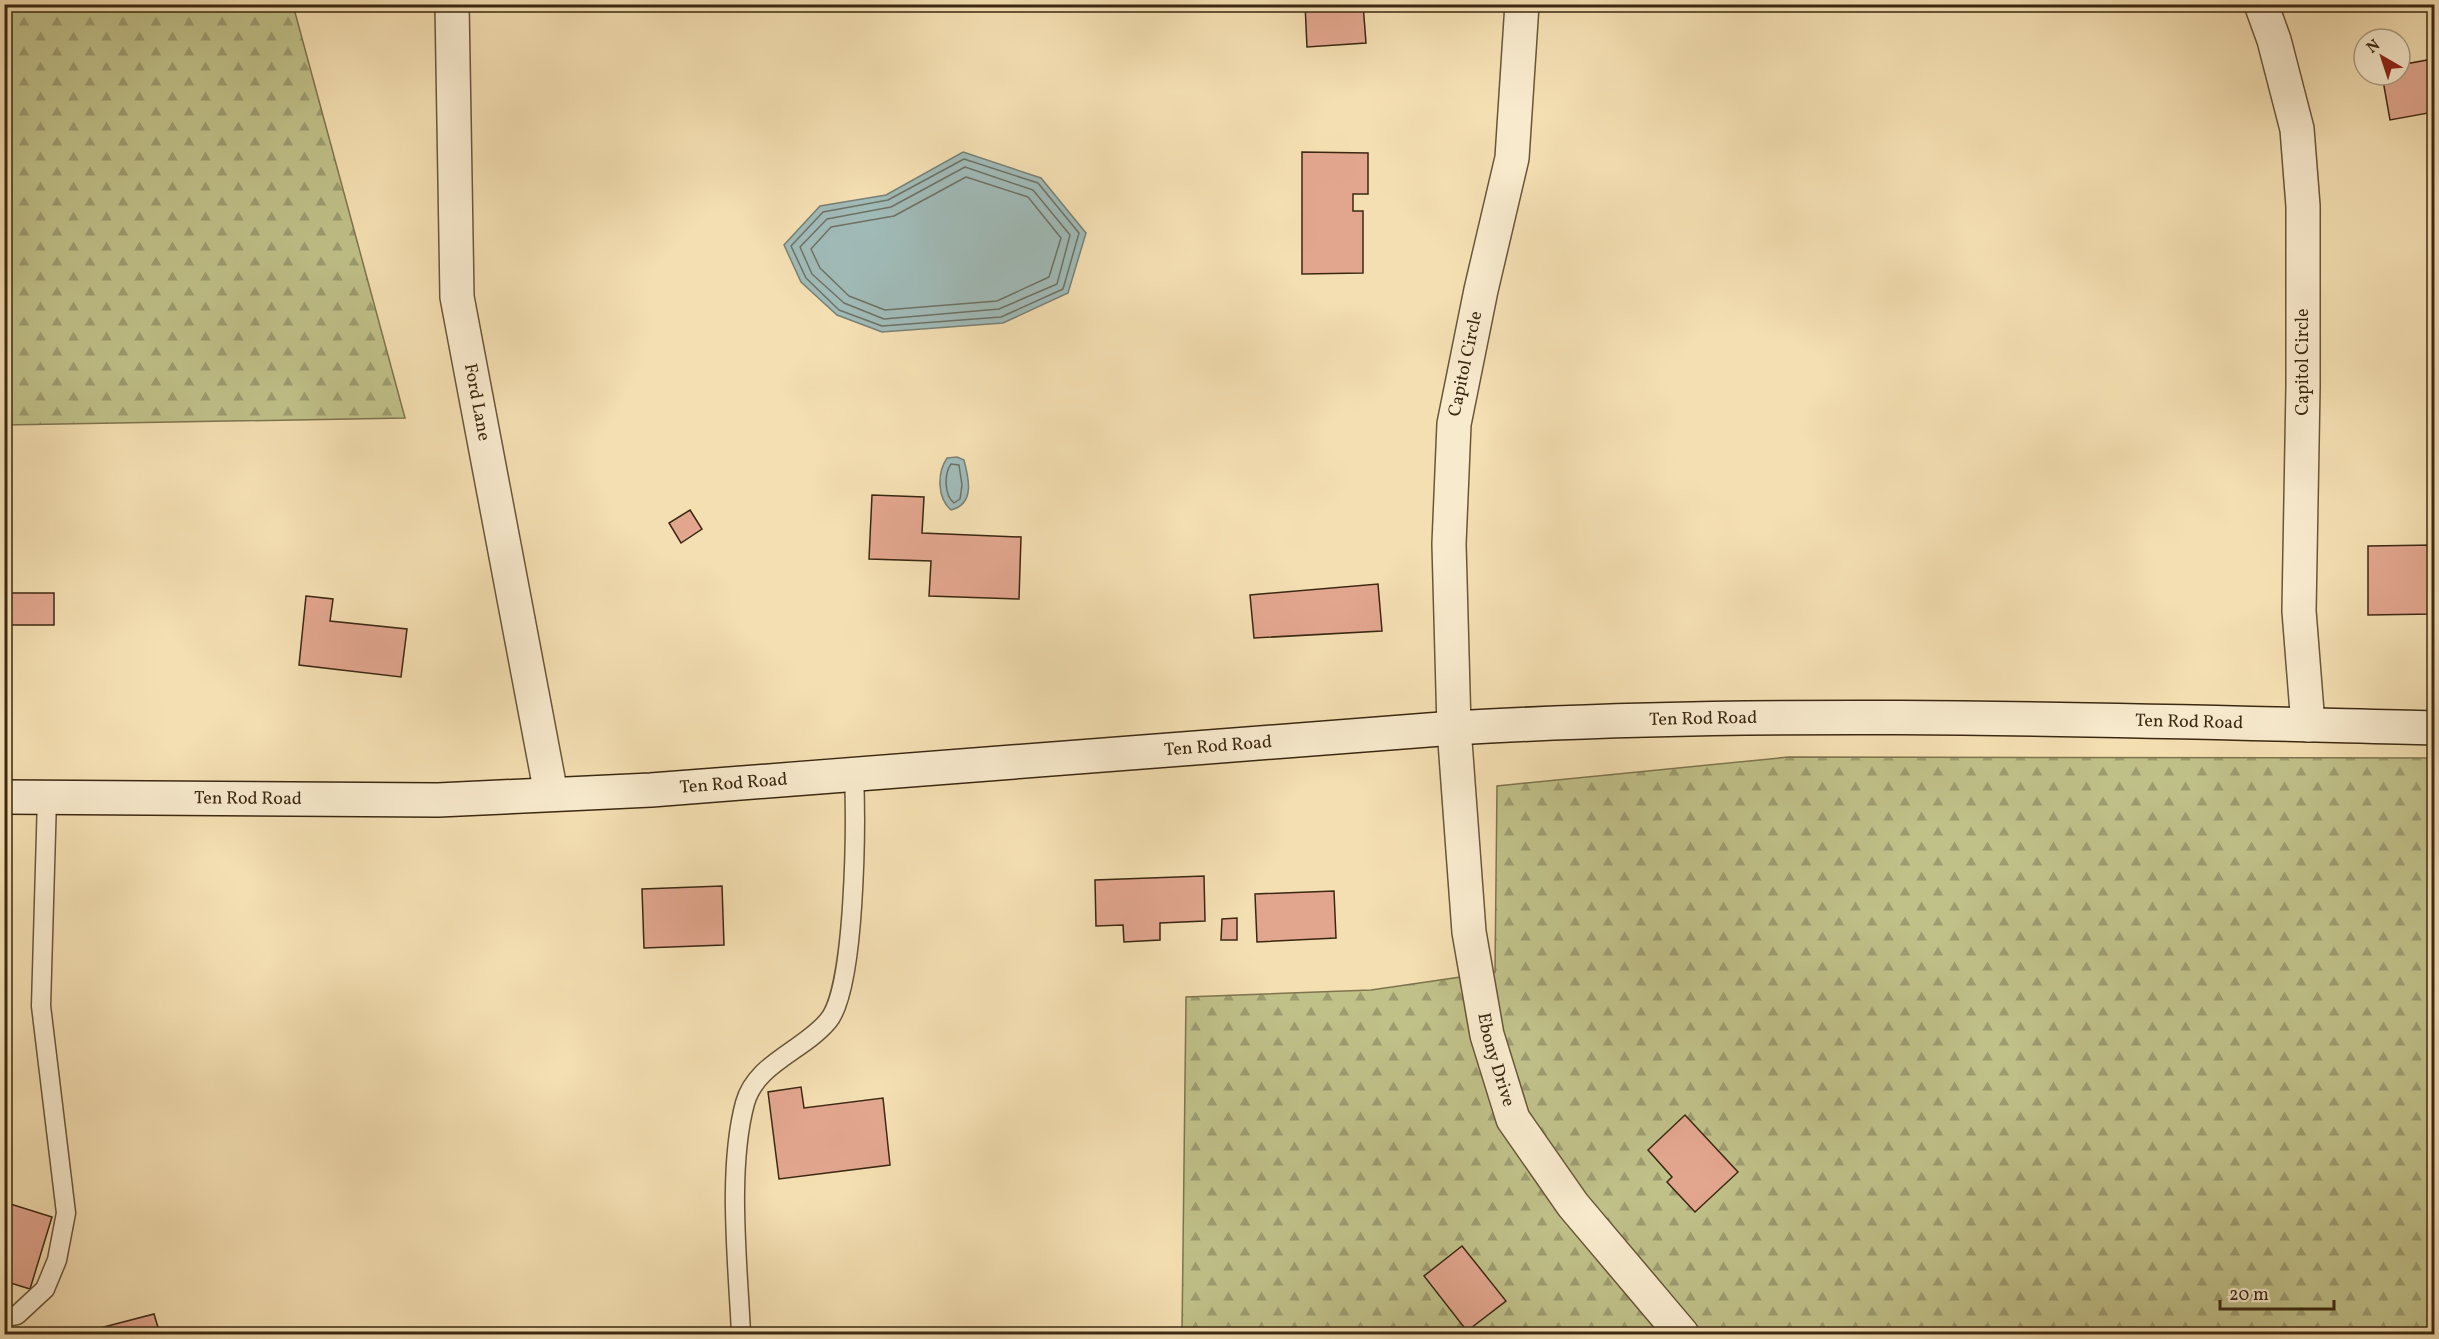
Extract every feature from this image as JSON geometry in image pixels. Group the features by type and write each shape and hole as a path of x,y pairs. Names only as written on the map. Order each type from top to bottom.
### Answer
{"street":[{"name":"Ford Lane","path":"452,4 457,297 551,794"},
{"name":"Capitol Circle","path":"1454,728 1449,544 1454,424 1481,290 1512,158 1522,4"},
{"name":"Capitol Circle","path":"2261,4 2274,40 2297,129 2303,206 2299,611 2308,725"},
{"name":"Ten Rod Road","path":"4,797 438,800 651,790 1454,728 1573,722 1786,717 2434,728"},
{"name":"Ebony Drive","path":"1454,728 1469,932 1487,1035 1514,1119 1573,1205 1682,1335"}],"lane":[{"path":"741,1335 736,1160 746,1101 764,1071 804,1045 830,1020 843,985 856,824 854,774"},
{"path":"4,1317 17,1315 45,1289 57,1260 66,1213 41,1006 47,798"}],"green space":[{"path":"4,5 293,5 405,418 5,425"},
{"path":"1789,757 2434,758 2434,1334 1182,1334 1186,997 1371,990 1495,972 1497,786"}],"water":[{"path":"963,152 1041,178 1086,233 1068,293 1003,323 882,332 837,315 801,282 784,245 820,206 886,195"},
{"path":"957,457 964,460 968,490 964,502 951,510 943,499 940,478 947,458"}],"building":[{"path":"1305,4 1363,4 1366,43 1307,47"},
{"path":"2433,59 2434,112 2390,120 2384,87 2412,87 2412,63"},
{"path":"1302,152 1368,153 1368,194 1353,194 1353,211 1363,211 1363,273 1302,274"},
{"path":"872,495 924,497 922,533 1021,537 1019,599 929,596 931,561 869,559"},
{"path":"690,510 702,529 681,543 669,523"},
{"path":"2434,545 2434,614 2368,615 2368,546"},
{"path":"1378,584 1382,631 1254,638 1250,595"},
{"path":"11,593 54,593 54,625 11,625"},
{"path":"306,596 333,599 330,621 407,629 401,677 299,665"},
{"path":"1204,876 1205,921 1160,923 1160,940 1124,942 1123,925 1096,926 1095,880"},
{"path":"722,886 724,945 644,948 642,889"},
{"path":"1334,891 1336,938 1257,942 1255,894"},
{"path":"1237,918 1237,940 1221,940 1222,919"},
{"path":"801,1087 804,1108 883,1098 890,1165 779,1179 768,1092"},
{"path":"1685,1115 1738,1172 1695,1212 1667,1182 1672,1177 1648,1150"},
{"path":"4,1202 52,1217 30,1289 4,1281"},
{"path":"1462,1246 1506,1301 1467,1331 1424,1276"},
{"path":"154,1314 160,1334 77,1334"}]}
